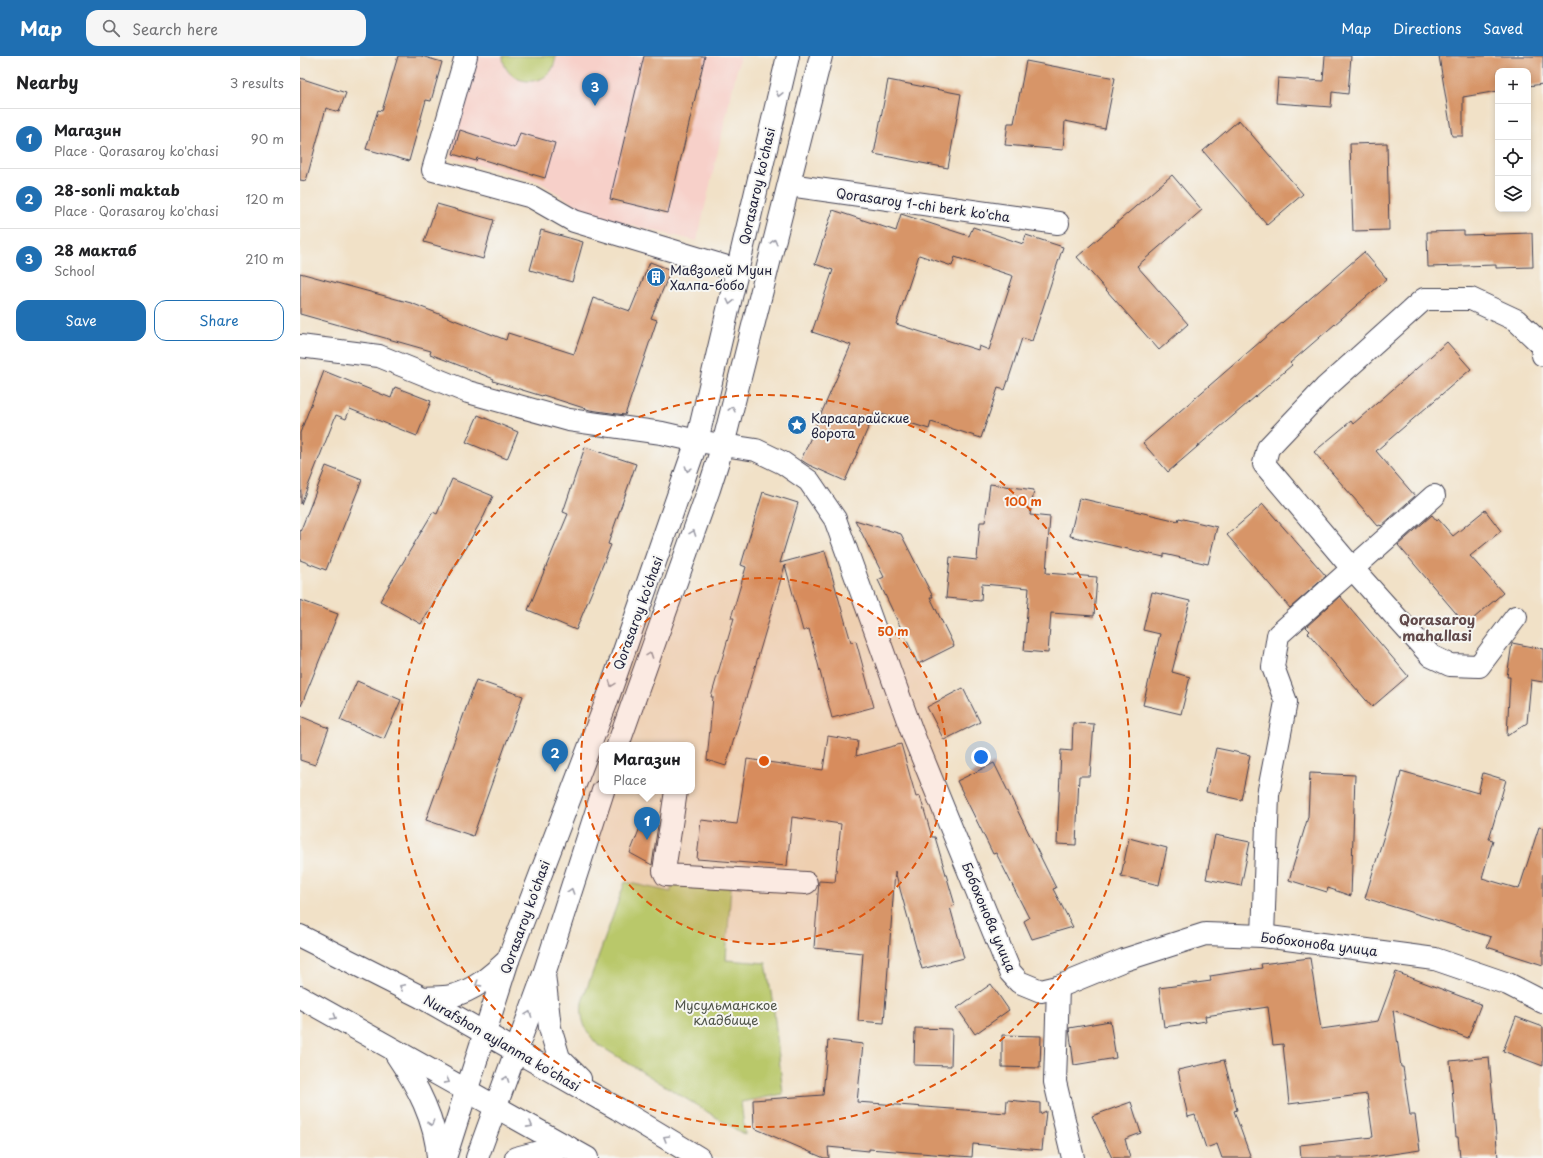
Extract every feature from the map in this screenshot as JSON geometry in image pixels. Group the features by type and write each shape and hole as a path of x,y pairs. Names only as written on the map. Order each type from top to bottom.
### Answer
{"street":[{"path":"466,56 433,170 532,197 574,221 737,270"},
{"name":"Qorasaroy ko'chasi","path":"445,1158 508,960 606,703 697,441 788,56"},
{"name":"Qorasaroy ko'chasi","path":"619,742 709,489 723,445 821,56"},
{"name":"Qorasaroy 1-chi berk ko'cha","path":"789,185 1058,223"},
{"path":"1516,617 1479,666 1450,665 1431,656 1352,568 1264,464 1268,448 1325,388 1424,298 1471,299 1516,320 1541,344 1543,356"},
{"name":"Бобохонова улица","path":"300,346 379,356 468,392 569,420 662,433 697,441 756,450 783,463 809,481 836,519 912,732 1010,972 1019,982 1041,991 1058,987 1124,960 1205,934 1263,936 1435,959 1508,984 1543,1002"},
{"path":"1263,936 1268,795 1286,702 1273,667 1278,635 1434,496"},
{"path":"477,1158 544,974 602,794"},
{"path":"676,794 664,871 666,875 806,883"},
{"name":"Nurafshon aylanma ko'chasi","path":"300,936 423,998 699,1158"},
{"path":"423,998 451,996 473,988 491,976 508,960"},
{"path":"544,974 550,1028 559,1058 597,1098"},
{"path":"1058,987 1055,1082 1073,1158"},
{"path":"300,997 394,1052 496,1106 587,1158"},
{"path":"394,1052 420,1094 433,1128 438,1158"},
{"path":"516,1158 568,1147"}],"shaded area":[{"path":"475,56 740,56 697,241 592,216 538,181 450,157"}],"green space":[{"path":"503,56 556,56 554,66 545,77 529,81 514,77 508,72 504,65"},
{"name":"Мусульманское кладбище","path":"671,881 731,886 726,960 766,963 774,1011 783,1094 741,1102 745,1135 597,1044 584,1025 582,1002 625,882 671,892"}],"building":[{"path":"398,56 421,56 442,62 431,101 426,100 409,161 366,149 378,110 382,111"},
{"path":"644,56 705,56 668,213 610,199"},
{"path":"1325,56 1351,56 1348,94 1332,92 1331,107 1276,103 1278,78 1323,81"},
{"path":"1439,56 1543,56 1543,84 1531,86 1531,68 1495,68 1495,92 1463,97 1463,136 1452,136"},
{"path":"1026,61 1115,78 1105,129 1065,121 1063,150 1005,145 1008,123 1014,123"},
{"path":"300,78 346,93 339,112 326,108 306,181 300,180"},
{"path":"888,80 961,94 948,168 874,154"},
{"path":"1239,120 1303,194 1267,225 1203,151"},
{"path":"460,130 515,148 520,133 555,143 545,178 477,158 476,161 453,154"},
{"path":"1387,143 1389,230 1353,231 1350,144"},
{"path":"1172,175 1202,210 1137,266 1188,324 1159,350 1077,257"},
{"path":"437,204 494,220 483,259 424,242"},
{"path":"833,210 896,231 901,214 969,236 973,227 1023,244 1026,235 1063,247 1032,341 1022,338 1005,390 998,388 981,438 931,422 929,429 875,412 845,481 801,460 851,345 812,332 833,270 815,264","holes":["919,255 952,266 955,257 1013,276 989,350 979,346 978,350 896,324"]},
{"path":"541,230 583,242 572,282 530,270"},
{"path":"1464,231 1464,235 1532,233 1533,267 1496,268 1496,265 1428,267 1427,232"},
{"path":"1364,252 1387,279 1290,363 1292,365 1168,472 1143,443"},
{"path":"650,262 671,270 651,318 657,320 625,415 590,410 493,381 494,379 430,354 431,351 300,314 300,273 411,303 506,340 508,333 574,354 593,298 630,311"},
{"path":"1447,342 1471,369 1376,451 1415,496 1381,526 1378,526 1314,452 1351,421 1353,424"},
{"path":"324,371 391,398 395,387 431,401 417,436 350,409 346,419 336,415 301,504 300,433"},
{"path":"478,415 518,432 507,459 466,442"},
{"path":"585,447 636,464 608,544 611,545 576,630 528,610 568,514 563,512"},
{"path":"326,466 362,480 326,570 300,560 300,532"},
{"path":"452,479 493,496 484,516 421,624 380,601 433,512 437,514"},
{"path":"990,484 1034,490 1030,515 1050,517 1046,573 1097,577 1094,616 1051,613 1048,653 1024,651 1029,588 982,584 981,601 946,598 950,557 977,560 980,522 985,522"},
{"path":"763,492 798,503 780,563 825,551 851,642 856,641 874,707 832,718 809,629 803,631 785,565 726,766 707,760 713,697 711,697 734,618 731,618 746,567 741,565"},
{"path":"1079,498 1178,521 1179,518 1217,527 1208,564 1164,554 1164,557 1070,536"},
{"path":"1263,504 1326,576 1290,608 1227,535"},
{"path":"1485,510 1501,531 1470,556 1503,593 1466,625 1398,545 1432,515 1437,521 1438,519 1453,536"},
{"path":"855,520 901,534 933,597 930,597 954,646 918,664 878,580 884,577"},
{"path":"1152,592 1190,601 1172,672 1190,677 1181,714 1143,705 1160,634 1143,630"},
{"path":"1340,596 1408,676 1372,707 1308,633 1310,631 1306,627"},
{"path":"300,600 338,614 301,706 300,706"},
{"path":"1512,643 1543,649 1543,682 1531,680 1527,723 1507,736 1510,677 1507,677"},
{"path":"476,680 523,696 473,836 426,820"},
{"path":"357,681 401,700 384,739 340,720"},
{"path":"963,688 980,722 944,740 927,707"},
{"path":"300,716 329,728 315,765 300,760"},
{"path":"1073,723 1094,724 1090,776 1079,776 1076,845 1057,844 1061,750 1072,751"},
{"path":"828,736 858,741 856,756 901,744 916,797 920,796 932,837 935,837 955,905 950,907 964,958 922,969 895,871 884,1023 858,1021 863,953 814,948 819,881 835,882 841,824 792,817 787,866 697,859 701,820 737,824 747,759 823,770"},
{"path":"1216,748 1250,755 1241,800 1206,792"},
{"path":"994,763 1056,888 1053,889 1073,927 1032,939 1024,921 1029,918 996,853 993,854 957,781"},
{"path":"1401,771 1478,793 1483,773 1506,780 1489,839 1493,840 1482,878 1519,889 1539,827 1543,828 1543,965 1487,947 1491,937 1365,898 1392,809"},
{"path":"1310,773 1355,775 1351,896 1328,888 1327,892 1289,880 1308,817"},
{"path":"643,820 658,825 652,865 630,853"},
{"path":"1215,835 1250,842 1241,886 1206,879"},
{"path":"1129,838 1167,848 1159,885 1121,876"},
{"path":"1310,958 1321,1029 1378,1021 1396,972 1481,1004 1468,1038 1393,1010 1401,1067 1403,1067 1410,1115 1415,1115 1420,1150 1365,1158 1301,1158 1300,1145 1373,1137 1367,1094 1289,1104 1283,1044 1273,1045 1268,1007 1205,1016 1206,1021 1164,1027 1159,988 1211,981 1210,976 1262,968 1261,964"},
{"path":"991,984 1009,1010 975,1034 957,1008"},
{"path":"1516,1017 1543,1027 1543,1066 1503,1051"},
{"path":"1110,1021 1116,1058 1074,1065 1069,1028"},
{"path":"915,1028 952,1029 951,1066 914,1065"},
{"path":"1002,1035 1041,1036 1040,1068 1002,1067"},
{"path":"828,1040 863,1044 857,1102 1006,1113 1007,1100 1040,1103 1040,1114 1046,1111 1042,1150 973,1144 972,1157 828,1147 829,1158 824,1158 754,1128 753,1100 823,1095"},
{"path":"1489,1057 1498,1158 1460,1158 1458,1137 1456,1137 1450,1061"},
{"path":"1224,1060 1237,1110 1234,1111 1251,1158 1222,1158 1217,1144 1206,1148 1195,1115 1188,1117 1178,1070"},
{"path":"1131,1102 1141,1133 1125,1139 1130,1158 1112,1158 1092,1116"}],"place":[{"name":"28 мактаб","path":"595,106"},
{"name":"Мавзолей Муин Халпа-бобо","path":"656,277"},
{"name":"Карасарайские ворота","path":"797,425"},
{"name":"28-sonli maktab","path":"555,772"},
{"name":"Магазин","path":"647,840"}],"district":[{"name":"Qorasaroy mahallasi","path":"1437,628"}]}
